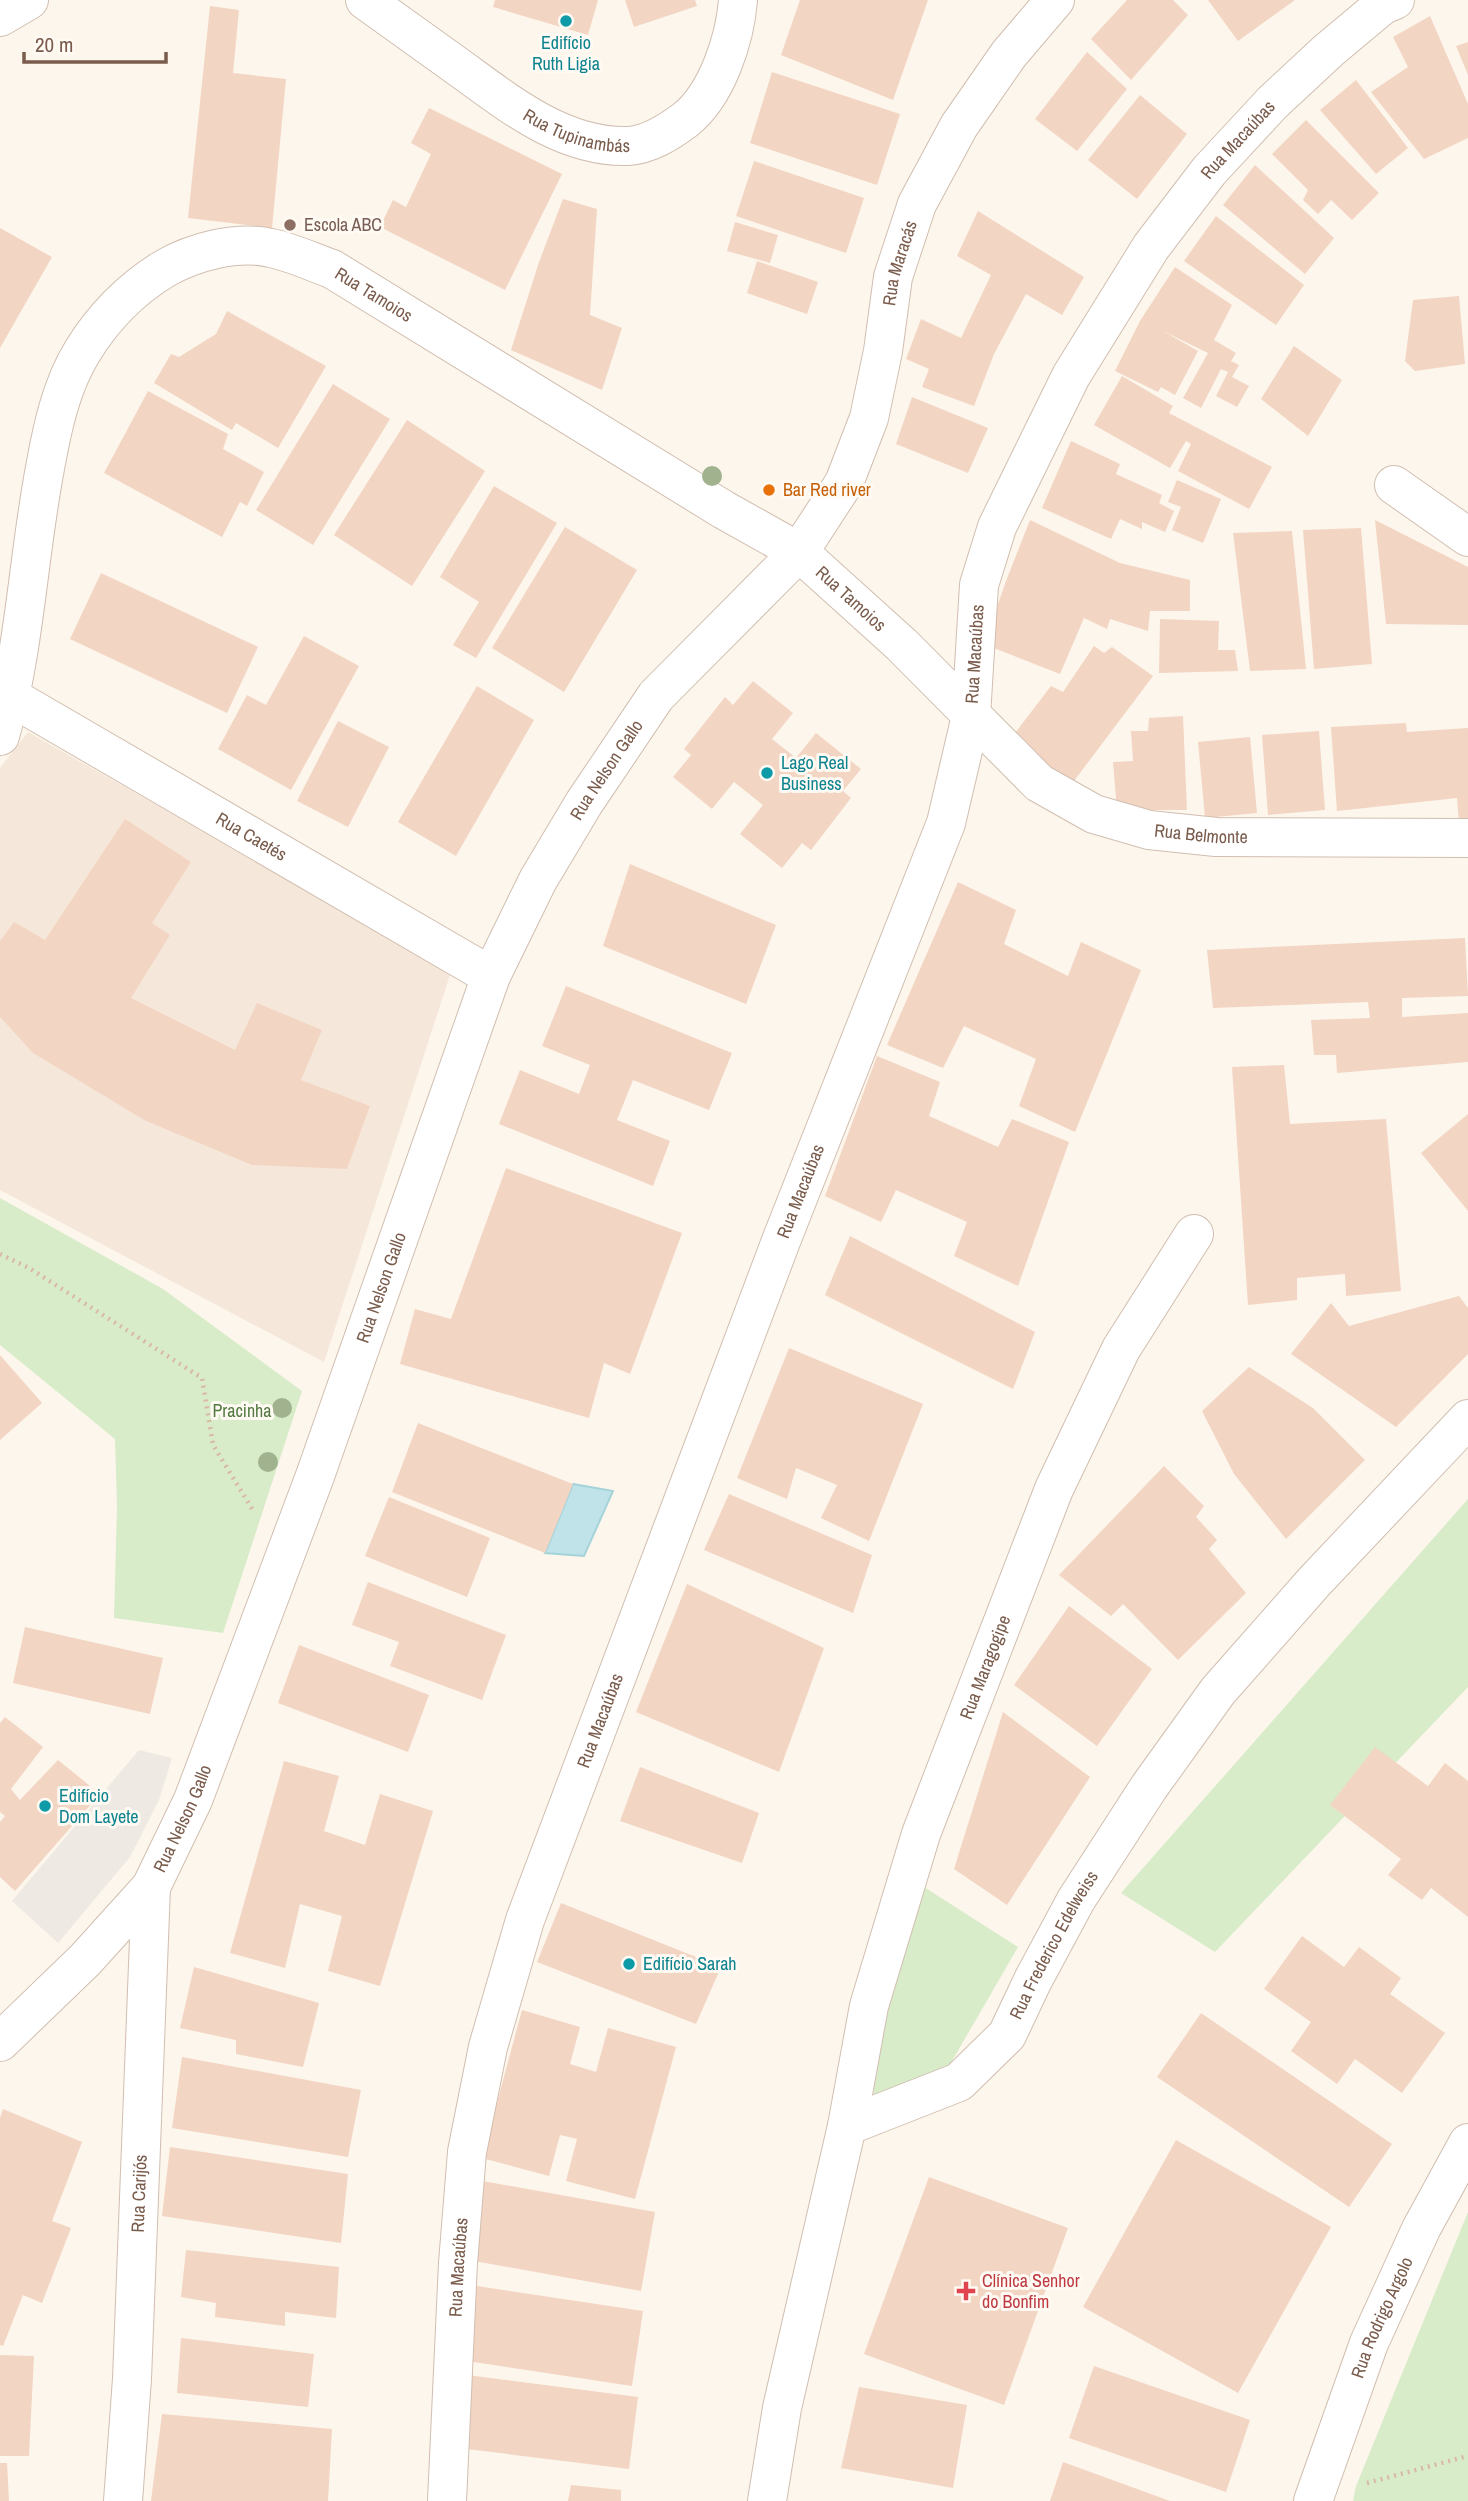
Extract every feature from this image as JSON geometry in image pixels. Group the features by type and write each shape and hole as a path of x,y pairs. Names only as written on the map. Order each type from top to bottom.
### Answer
{"street":[{"path":"0,17 29,0"},
{"name":"Rua Tupinambás","path":"365,0 510,104 558,132 593,143 631,146 666,135 696,111 723,68 737,12 737,0"},
{"name":"Rua Maracás","path":"799,552 844,483 869,418 883,351 893,277 917,204 959,125 1009,54 1055,0"},
{"name":"Rua Macaúbas","path":"447,2501 458,2263 467,2152 488,2048 525,1920 781,1241 946,823 971,716 979,584 997,527 1071,376 1151,247 1209,171 1273,102 1329,50 1383,5 1395,0"},
{"name":"Rua Tamoios","path":"0,736 11,697 39,497 50,439 64,393 82,352 106,320 139,285 181,259 225,247 270,247 332,269 712,502 799,552 902,645 971,716"},
{"path":"1394,485 1468,537"},
{"name":"Rua Nelson Gallo","path":"0,2042 85,1960 151,1887 193,1800 315,1476 491,976 538,880 584,803 656,696 799,552"},
{"name":"Rua Caetés","path":"11,697 491,976"},
{"name":"Rua Belmonte","path":"971,716 1040,783 1094,814 1149,830 1216,837 1468,838"},
{"name":"Rua Maragogipe","path":"847,2126 869,2006 921,1833 995,1637 1054,1489 1121,1349 1194,1234"},
{"name":"Rua Frederico Edelweiss","path":"847,2126 959,2082 1007,2035 1076,1900 1149,1787 1218,1691 1314,1581 1468,1419"},
{"name":"Rua Carijós","path":"123,2501 132,2379 151,1887"},
{"path":"767,2501 782,2408 847,2126"},
{"name":"Rua Rodrigo Argolo","path":"1316,2494 1369,2343 1421,2229 1468,2143"}],"path":[{"path":"0,1254 29,1268 202,1378 213,1445 260,1521"},
{"path":"1316,2494 1468,2456"}],"shaded area":[{"path":"28,732 451,972 324,1362 0,1190 0,768"},
{"path":"139,1750 172,1758 159,1800 130,1857 58,1943 12,1901"}],"green space":[{"name":"Pracinha","path":"0,1198 163,1289 302,1391 223,1633 114,1618 117,1506 115,1439 0,1345"},
{"path":"1468,1499 1468,1687 1215,1952 1121,1893"},
{"path":"924,1887 1018,1947 948,2068 874,2099 872,2063"},
{"path":"1468,2212 1468,2501 1353,2501 1356,2486"}],"water":[{"path":"573,1484 613,1491 584,1556 545,1553"}],"building":[{"name":"Edifício Ruth Ligia","path":"495,0 598,0 588,35 493,7"},
{"path":"625,0 695,0 697,6 634,27"},
{"path":"800,0 928,0 893,100 781,55"},
{"path":"1127,0 1173,0 1188,15 1131,80 1091,39"},
{"path":"1208,0 1295,0 1238,41"},
{"path":"210,6 239,10 233,73 286,79 272,228 188,218"},
{"path":"1430,16 1468,104 1468,138 1424,159 1371,92 1408,67 1393,37"},
{"path":"1468,42 1468,75 1456,46"},
{"path":"1087,52 1127,89 1077,151 1035,119"},
{"path":"772,72 900,114 877,185 750,143"},
{"path":"1356,80 1408,148 1376,174 1320,110"},
{"path":"1140,95 1187,134 1137,199 1088,160"},
{"path":"429,108 562,174 505,290 380,227 393,200 406,207 431,154 411,143"},
{"path":"1306,120 1379,193 1352,220 1331,200 1318,214 1303,200 1308,190 1272,154"},
{"path":"754,161 864,198 846,253 736,216"},
{"path":"1255,165 1334,238 1305,274 1223,205"},
{"path":"563,199 597,209 590,315 622,328 602,390 511,350 539,262"},
{"path":"978,211 1084,277 1062,315 1026,294 994,354 974,406 922,387 929,369 906,359 921,319 961,338 991,275 957,256"},
{"path":"1216,216 1304,285 1276,325 1184,261"},
{"path":"735,222 778,235 770,263 727,251"},
{"path":"0,228 52,257 0,348"},
{"path":"757,261 818,282 807,314 747,293"},
{"path":"1175,267 1232,305 1214,340 1236,353 1231,361 1239,365 1232,377 1249,386 1237,407 1216,396 1228,372 1221,369 1201,408 1183,398 1208,353 1163,331 1198,351 1175,395 1161,387 1158,392 1115,371 1140,321"},
{"path":"1459,296 1465,364 1415,371 1405,361 1413,300"},
{"path":"227,311 326,366 278,448 236,423 232,430 154,383 171,354 179,357 216,334"},
{"path":"1294,346 1342,380 1308,436 1261,399"},
{"path":"1122,376 1173,406 1169,413 1272,467 1249,509 1178,471 1191,444 1186,441 1170,468 1094,425"},
{"path":"333,384 390,419 313,545 256,510"},
{"path":"148,391 228,434 223,449 264,472 247,506 240,502 222,537 104,473"},
{"path":"912,397 988,428 968,473 896,444"},
{"path":"407,420 485,471 412,586 334,535"},
{"path":"1071,441 1120,464 1116,474 1162,495 1159,503 1174,511 1165,532 1142,522 1142,529 1120,519 1111,539 1042,508"},
{"path":"1177,480 1221,499 1203,543 1172,530 1181,507 1168,502"},
{"path":"494,486 557,523 476,658 453,645 479,602 440,577"},
{"path":"1030,520 1120,563 1190,580 1190,611 1150,611 1148,631 1110,619 1107,629 1084,618 1060,674 984,644"},
{"path":"1375,520 1468,567 1468,625 1386,624"},
{"path":"565,527 637,570 564,692 492,648"},
{"path":"1361,528 1372,664 1314,669 1303,530"},
{"path":"1292,531 1306,669 1250,671 1233,533"},
{"path":"101,573 258,647 227,713 70,639"},
{"path":"1160,619 1219,621 1218,650 1235,650 1238,671 1159,673"},
{"path":"304,636 359,666 291,790 218,749 247,695 266,705"},
{"path":"1094,646 1104,653 1112,647 1153,676 1071,785 1012,737 1051,686 1063,692"},
{"name":"Lago Real Business","path":"753,681 793,713 772,739 796,758 816,733 861,769 843,791 851,798 811,850 802,843 782,868 740,834 763,805 734,782 712,809 673,777 691,755 684,749 725,697 733,705"},
{"path":"477,686 534,720 456,856 398,822"},
{"path":"1183,716 1187,810 1117,810 1113,762 1133,761 1131,731 1148,731 1149,718"},
{"path":"338,721 389,747 348,827 297,801"},
{"path":"1406,723 1407,732 1468,728 1468,822 1459,823 1457,798 1337,811 1331,727"},
{"path":"1319,731 1325,810 1268,815 1262,735"},
{"path":"1250,737 1257,813 1205,818 1198,742"},
{"path":"125,819 191,862 152,923 170,935 131,998 235,1050 257,1003 322,1030 301,1080 370,1106 347,1169 252,1165 146,1121 33,1053 0,1017 0,941 14,922 45,940"},
{"path":"630,864 776,925 746,1004 603,946"},
{"path":"958,882 1016,910 1004,944 1068,976 1081,942 1141,970 1075,1132 1019,1106 1036,1059 964,1026 943,1068 887,1045"},
{"path":"1465,938 1468,996 1402,998 1402,1017 1468,1013 1468,1062 1337,1073 1336,1055 1314,1055 1311,1020 1370,1018 1368,1002 1213,1008 1207,950"},
{"path":"566,986 732,1053 709,1110 633,1080 617,1120 670,1141 653,1186 499,1124 520,1070 579,1094 590,1065 542,1046"},
{"path":"877,1056 940,1082 929,1116 998,1147 1012,1119 1069,1142 1018,1286 954,1256 967,1222 896,1190 881,1222 825,1196"},
{"path":"1284,1065 1290,1124 1386,1119 1401,1291 1346,1296 1345,1274 1297,1278 1297,1300 1248,1305 1232,1067"},
{"path":"1468,1114 1468,1211 1421,1153"},
{"path":"506,1168 682,1233 630,1374 604,1363 589,1418 400,1364 415,1309 451,1319"},
{"path":"850,1236 1035,1332 1013,1389 825,1295"},
{"path":"1459,1296 1468,1308 1468,1354 1396,1427 1291,1354 1331,1303 1349,1326"},
{"path":"789,1348 923,1404 869,1541 821,1518 837,1485 796,1468 787,1499 737,1478"},
{"path":"0,1355 42,1403 0,1440"},
{"path":"1249,1367 1313,1408 1365,1460 1286,1539 1234,1474 1202,1411"},
{"path":"418,1423 573,1484 545,1553 392,1492"},
{"path":"1164,1466 1204,1506 1196,1517 1217,1540 1209,1549 1246,1593 1178,1660 1123,1604 1111,1616 1059,1575"},
{"path":"729,1494 872,1555 853,1613 704,1550"},
{"path":"389,1497 490,1538 467,1597 365,1556"},
{"path":"368,1582 506,1635 482,1700 390,1666 399,1642 352,1625"},
{"path":"687,1584 824,1648 779,1772 636,1712"},
{"path":"1069,1606 1152,1669 1097,1746 1014,1685"},
{"path":"25,1627 163,1658 150,1714 13,1683"},
{"path":"299,1645 429,1695 408,1752 278,1703"},
{"path":"1003,1712 1090,1777 1007,1905 954,1869"},
{"name":"Edifício Dom Layete","path":"5,1717 43,1747 11,1789 20,1800 58,1760 100,1794 15,1891 0,1877 0,1822 5,1816 0,1812 0,1723"},
{"path":"1375,1747 1428,1786 1445,1763 1468,1781 1468,1917 1431,1888 1422,1900 1388,1875 1401,1859 1330,1805"},
{"path":"284,1761 339,1776 324,1831 365,1845 380,1794 433,1811 380,1986 328,1971 342,1916 300,1904 285,1968 230,1953"},
{"path":"640,1767 759,1813 742,1863 620,1821"},
{"name":"Edifício Sarah","path":"561,1903 721,1967 696,2024 537,1962"},
{"path":"1302,1936 1344,1967 1359,1947 1401,1978 1390,1994 1445,2033 1402,2093 1355,2059 1337,2084 1291,2051 1311,2022 1264,1989"},
{"path":"194,1967 319,2003 303,2067 236,2054 236,2040 180,2028"},
{"path":"522,2010 580,2027 570,2064 596,2072 608,2028 676,2047 635,2199 566,2181 577,2139 560,2135 549,2176 482,2158"},
{"path":"1201,2013 1392,2144 1349,2207 1157,2077"},
{"path":"182,2057 361,2090 348,2157 172,2128"},
{"path":"3,2109 82,2142 52,2221 71,2228 42,2303 23,2295 3,2346 0,2345 0,2118"},
{"path":"1176,2140 1331,2227 1238,2393 1083,2307"},
{"path":"170,2147 348,2174 341,2243 162,2216"},
{"name":"Clínica Senhor do Bonfim","path":"929,2177 1068,2228 1004,2405 864,2354"},
{"path":"477,2180 655,2212 641,2291 463,2259"},
{"path":"186,2250 339,2267 336,2318 285,2312 285,2326 215,2317 216,2303 181,2297"},
{"path":"464,2284 643,2311 632,2386 454,2359"},
{"path":"181,2338 314,2354 308,2407 177,2393"},
{"path":"0,2355 34,2356 29,2456 0,2456"},
{"path":"1094,2366 1250,2420 1226,2492 1069,2438"},
{"path":"459,2374 638,2397 629,2469 450,2447"},
{"path":"859,2387 967,2405 953,2488 841,2468"},
{"path":"162,2414 332,2429 328,2501 151,2501"},
{"path":"1063,2462 1170,2501 1050,2501"},
{"path":"0,2463 7,2463 9,2501 0,2501"},
{"path":"571,2485 621,2490 621,2501 568,2501"}],"place":[{"name":"Edifício Ruth Ligia","path":"566,21"},
{"name":"Escola ABC","path":"290,225"},
{"name":"Bar Red river","path":"769,490"},
{"name":"Lago Real Business","path":"767,773"},
{"name":"Edifício Dom Layete","path":"45,1806"},
{"name":"Edifício Sarah","path":"629,1964"},
{"name":"Clínica Senhor do Bonfim","path":"966,2291"}]}
